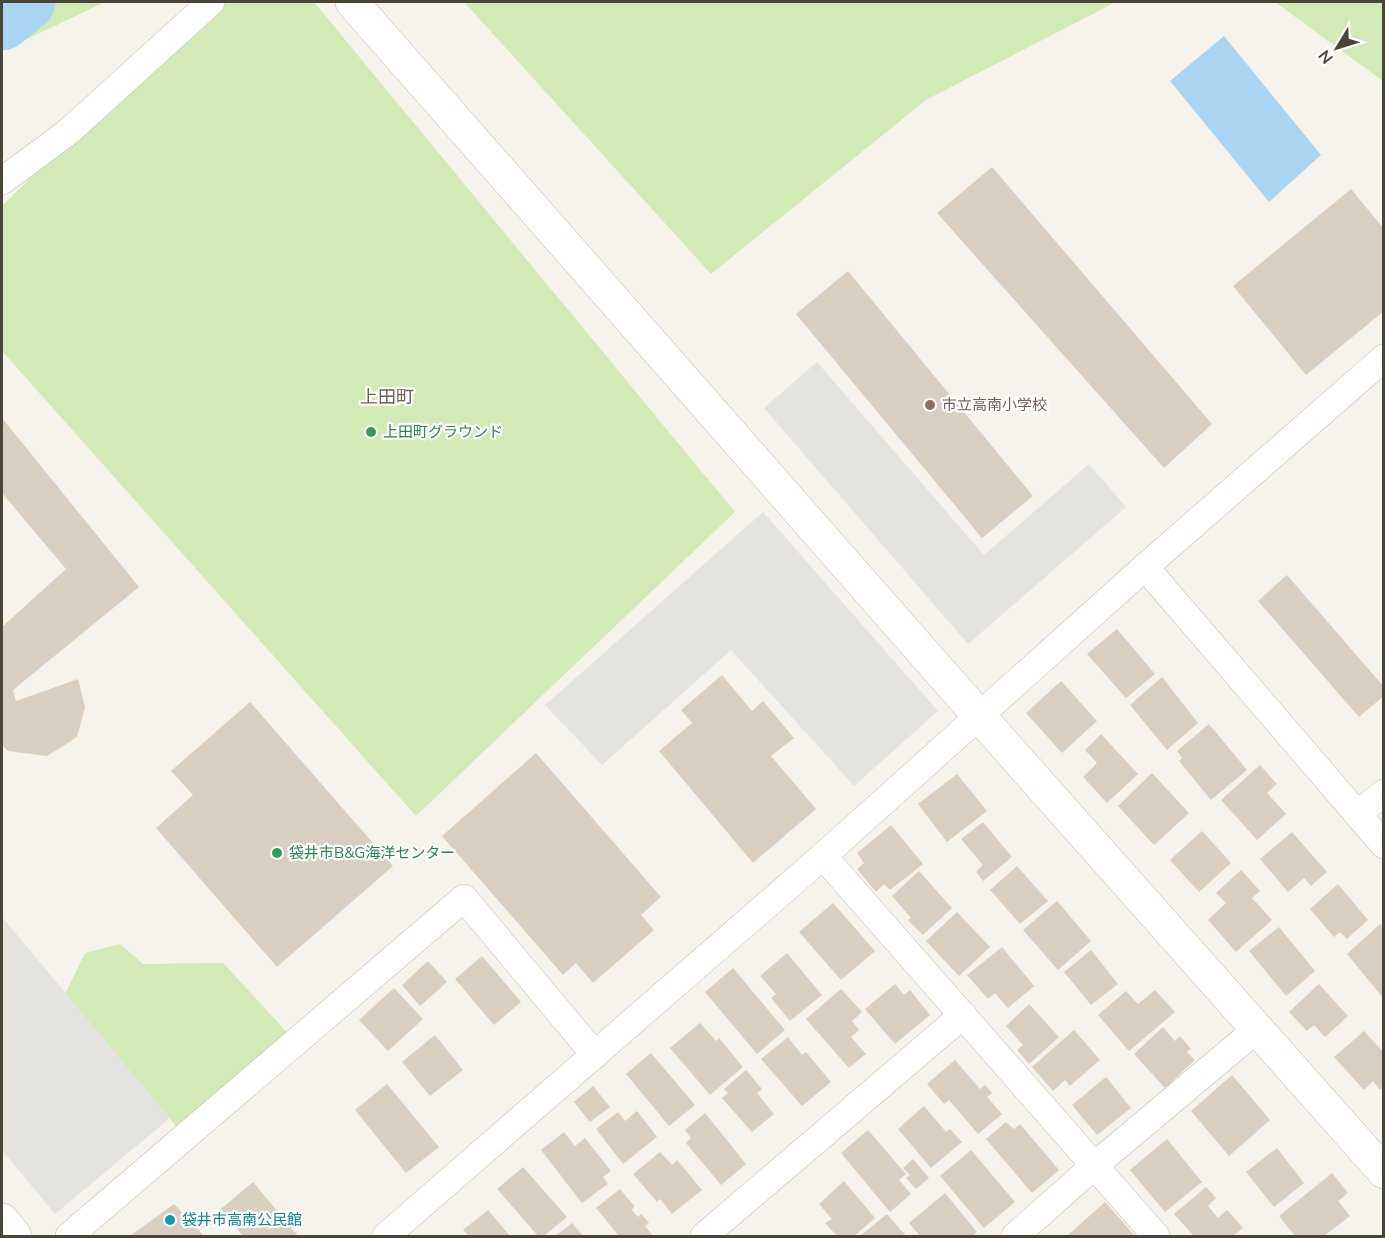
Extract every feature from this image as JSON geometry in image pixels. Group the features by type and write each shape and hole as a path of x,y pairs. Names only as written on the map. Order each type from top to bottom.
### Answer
{"street":[{"path":"2,181 68,132 211,2"},
{"path":"352,2 1383,1172"},
{"path":"386,1236 823,856 1145,567 1383,358"},
{"path":"1145,567 1383,845"},
{"path":"1356,814 1383,794"},
{"path":"823,856 1156,1236"},
{"path":"69,1236 464,898 594,1055"},
{"path":"704,1236 963,1016"},
{"path":"1015,1236 1094,1166 1257,1029"},
{"path":"2,1221 15,1236"}],"green space":[{"path":"2,2 105,2 2,51"},
{"name":"上田町グラウンド","path":"209,2 314,2 735,512 416,816 2,351 2,206"},
{"path":"464,2 1116,2 926,100 711,274"},
{"path":"1275,2 1383,2 1383,81"},
{"path":"120,944 143,964 223,963 296,1042 184,1139 170,1118 63,998 85,953"}],"shaded area":[{"path":"817,362 984,555 1089,464 1126,507 968,644 764,408"},
{"path":"763,512 938,711 854,786 731,650 602,765 545,705"},
{"path":"2,917 170,1118 55,1214 2,1150"}],"water":[{"path":"1224,36 1321,155 1269,202 1170,81"}],"building":[{"path":"992,167 1212,424 1164,468 937,213"},
{"path":"1351,189 1384,229 1384,311 1306,375 1233,286"},
{"path":"848,271 1033,496 982,538 796,314"},
{"path":"2,418 139,587 13,690 16,701 78,679 85,707 77,737 47,756 8,751 2,745 2,627 66,569 2,493"},
{"path":"1287,575 1384,687 1384,696 1359,717 1258,601"},
{"path":"1117,629 1155,674 1126,698 1087,654"},
{"path":"722,675 752,711 763,701 794,738 771,756 816,809 753,863 659,751 692,723 681,710"},
{"path":"1162,677 1198,723 1167,750 1130,705"},
{"path":"1061,681 1097,721 1062,753 1026,713"},
{"path":"250,702 393,866 277,967 156,828 193,795 171,771"},
{"path":"1209,724 1247,770 1211,800 1179,761 1182,758 1177,751"},
{"path":"1101,734 1138,774 1107,803 1083,777 1097,763 1085,750"},
{"path":"536,753 661,897 641,915 654,930 593,983 576,963 563,975 442,836"},
{"path":"1260,765 1277,784 1267,793 1286,814 1257,840 1221,800"},
{"path":"1152,773 1189,813 1154,845 1118,806"},
{"path":"957,774 987,811 947,842 918,804"},
{"path":"983,822 1012,857 983,881 976,872 983,865 961,839"},
{"path":"891,825 923,864 890,890 884,884 876,892 857,869 864,863 857,853"},
{"path":"1202,831 1231,863 1199,892 1170,860"},
{"path":"1292,832 1327,872 1311,886 1304,878 1288,892 1260,859"},
{"path":"1017,866 1048,901 1020,924 990,890"},
{"path":"1241,870 1260,891 1252,898 1272,920 1236,952 1208,920 1226,903 1216,893"},
{"path":"919,871 952,908 923,935 908,920 911,918 892,896"},
{"path":"1338,884 1368,920 1347,939 1340,932 1334,937 1310,909"},
{"path":"1057,901 1091,941 1058,970 1023,930"},
{"path":"833,903 875,951 841,980 799,932"},
{"path":"957,912 990,947 959,976 926,941"},
{"path":"1380,924 1384,928 1384,999 1347,954"},
{"path":"1279,927 1315,971 1286,996 1249,951"},
{"path":"1002,947 1034,986 1008,1008 995,993 988,999 967,975"},
{"path":"1091,950 1118,984 1091,1005 1064,972"},
{"path":"787,953 822,995 790,1021 771,998 776,994 760,976"},
{"path":"482,956 521,1002 494,1025 455,979"},
{"path":"428,961 447,982 420,1006 402,985"},
{"path":"733,968 785,1030 757,1054 705,992"},
{"path":"895,984 904,995 910,990 930,1015 895,1044 865,1009"},
{"path":"1319,984 1348,1016 1325,1037 1314,1025 1307,1031 1289,1012"},
{"path":"394,988 423,1019 388,1051 359,1020"},
{"path":"841,989 862,1012 852,1021 859,1030 851,1037 866,1054 849,1068 806,1019"},
{"path":"1155,990 1175,1012 1129,1051 1098,1015 1126,991 1138,1004"},
{"path":"1029,1004 1059,1037 1029,1064 1017,1050 1023,1045 1006,1026"},
{"path":"700,1023 716,1041 719,1038 743,1067 710,1095 670,1048"},
{"path":"1163,1027 1175,1041 1180,1036 1191,1049 1187,1052 1195,1060 1165,1088 1134,1054"},
{"path":"1074,1030 1100,1060 1070,1086 1065,1080 1053,1091 1032,1067"},
{"path":"1364,1031 1384,1053 1384,1087 1380,1090 1373,1081 1364,1090 1334,1057"},
{"path":"435,1035 463,1070 430,1096 402,1062"},
{"path":"788,1037 802,1055 806,1052 831,1082 802,1106 761,1059"},
{"path":"651,1053 695,1105 669,1126 626,1074"},
{"path":"955,1060 980,1089 985,1085 992,1093 987,1097 1002,1114 978,1134 949,1100 944,1104 927,1084"},
{"path":"746,1070 762,1089 757,1093 774,1114 752,1132 722,1098 728,1093 724,1089"},
{"path":"1232,1075 1270,1120 1229,1156 1191,1111"},
{"path":"1106,1077 1131,1108 1097,1135 1072,1105"},
{"path":"387,1084 439,1147 406,1173 355,1110"},
{"path":"593,1086 610,1107 590,1122 574,1102"},
{"path":"924,1106 946,1132 950,1129 962,1142 931,1168 898,1129"},
{"path":"637,1111 657,1137 623,1164 596,1129 618,1112 625,1121"},
{"path":"705,1113 746,1164 721,1185 686,1143 691,1138 685,1130"},
{"path":"1006,1122 1014,1129 1020,1124 1059,1170 1032,1193 986,1139"},
{"path":"868,1130 906,1174 899,1180 911,1194 890,1212 841,1153"},
{"path":"564,1132 575,1146 585,1138 611,1171 603,1177 608,1184 582,1203 541,1150"},
{"path":"1167,1139 1202,1182 1165,1212 1130,1170"},
{"path":"1277,1148 1304,1183 1274,1207 1246,1172"},
{"path":"971,1150 1015,1202 984,1228 940,1176"},
{"path":"660,1152 672,1165 677,1160 702,1190 672,1214 660,1199 657,1202 633,1174"},
{"path":"913,1159 929,1178 916,1189 906,1178 910,1175 903,1168"},
{"path":"523,1167 567,1217 544,1236 538,1236 497,1189"},
{"path":"1332,1173 1348,1193 1338,1201 1350,1216 1324,1236 1295,1236 1279,1216"},
{"path":"844,1181 875,1218 854,1236 837,1236 825,1223 832,1219 819,1204"},
{"path":"253,1182 298,1236 243,1236 221,1209"},
{"path":"1206,1187 1216,1198 1208,1206 1218,1218 1227,1210 1243,1228 1233,1236 1194,1236 1174,1214"},
{"path":"620,1189 634,1206 632,1210 638,1217 641,1214 649,1223 645,1226 653,1236 619,1236 596,1208"},
{"path":"945,1193 977,1232 972,1236 920,1236 909,1223"},
{"path":"1105,1202 1135,1236 1068,1235"},
{"name":"袋井市高南公民館","path":"174,1204 204,1236 130,1236"},
{"path":"488,1210 510,1236 469,1236 463,1230"},
{"path":"887,1214 906,1236 860,1236"},
{"path":"572,1223 583,1236 555,1236"}],"waterway":[{"path":"2,22 27,2"}],"place":[{"name":"市立高南小学校","path":"930,405"},
{"name":"上田町グラウンド","path":"371,432"},
{"name":"袋井市B&G海洋センター","path":"277,853"},
{"name":"袋井市高南公民館","path":"170,1220"}],"district":[{"name":"上田町","path":"387,397"}]}
